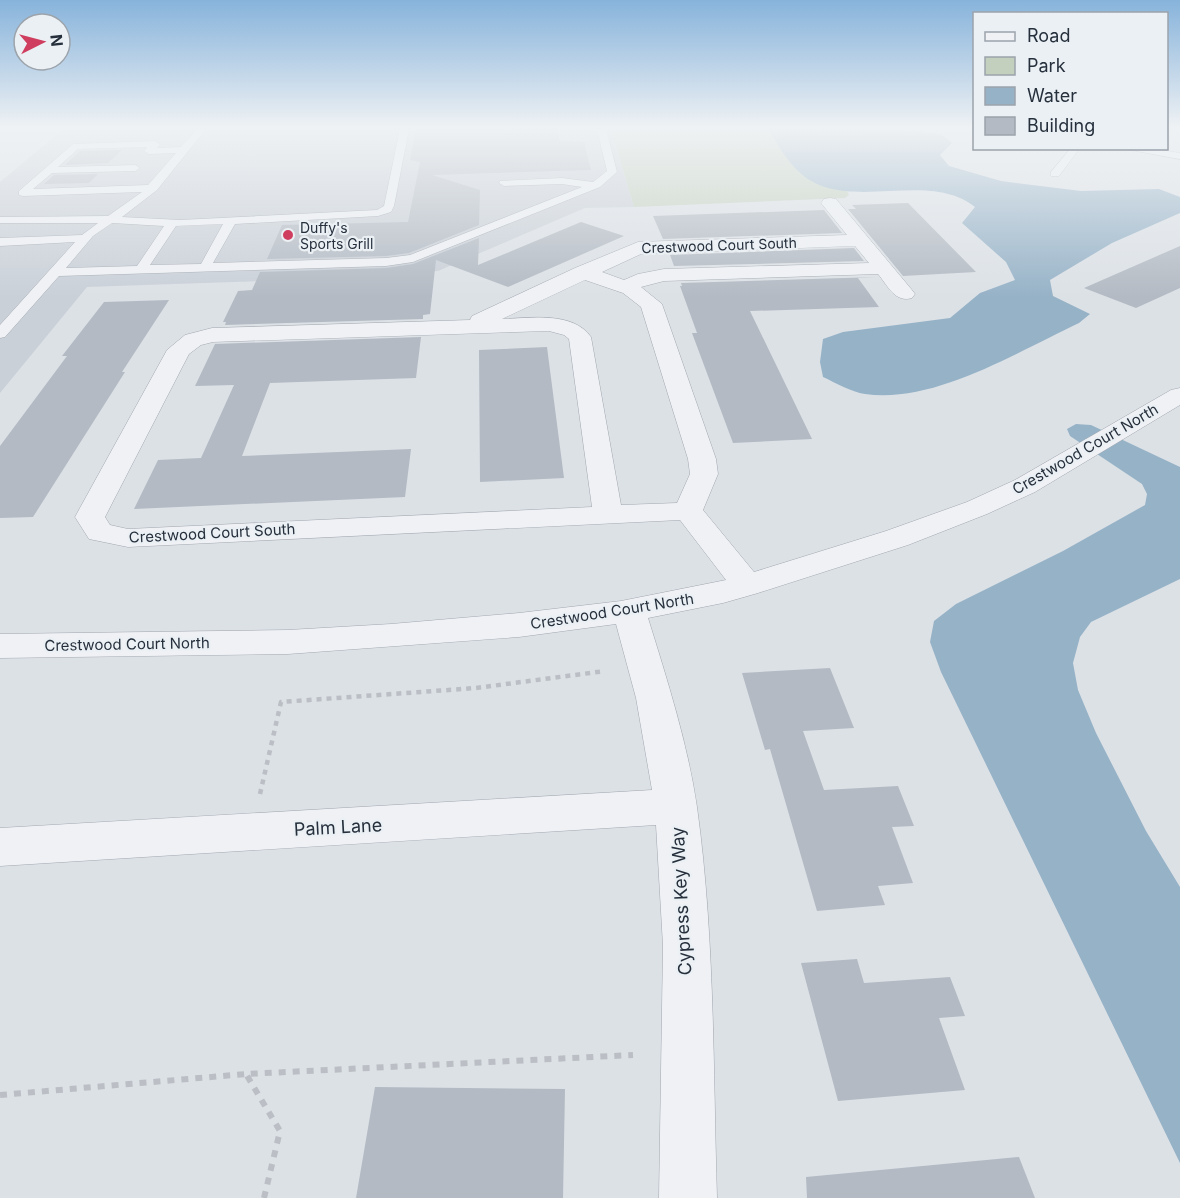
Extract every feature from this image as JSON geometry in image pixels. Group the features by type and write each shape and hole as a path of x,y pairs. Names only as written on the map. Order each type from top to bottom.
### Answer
{"street":[{"path":"830,203 905,294"},
{"name":"Crestwood Court South","path":"467,327 638,248 861,240"},
{"name":"Crestwood Court South","path":"625,287 645,278 664,275 883,268"},
{"path":"582,272 625,287 639,294 651,304 702,459 704,474 688,511 747,585"},
{"name":"Crestwood Court South","path":"608,514 580,338 572,330 549,324 212,335 192,340 179,350 90,517 100,532 128,538 688,511"},
{"name":"Crestwood Court North","path":"0,646 288,642 380,637 519,625 629,610 723,592 897,538 977,508 1025,486 1180,395"},
{"name":"Cypress Key Way","path":"629,610 654,698 676,806 686,946 688,1198"},
{"name":"Palm Lane","path":"0,847 676,806"}],"lane":[{"path":"32,185 23,193 153,188"},
{"path":"116,189 120,185"},
{"path":"0,334 85,238 141,199 156,185"},
{"path":"0,220 108,220 172,223 361,215 387,210 393,185"},
{"path":"55,272 402,260 596,185"},
{"path":"0,210 76,208 278,218"},
{"path":"205,267 231,220"},
{"path":"141,269 172,223"},
{"path":"0,242 85,238"},
{"path":"0,315 17,315"}],"path":[{"path":"258,801 281,702 476,688 604,671"},
{"path":"0,1095 246,1074 633,1055"},
{"path":"246,1074 280,1131 264,1198"}],"shaded area":[{"path":"0,185 627,185 634,207 585,208 438,271 320,279 87,287 0,393"}],"green space":[{"path":"627,185 827,185 847,191 849,195 845,198 634,207"}],"water":[{"path":"820,185 1032,185 1081,191 1159,189 1180,197 1180,213 1112,243 1050,280 1053,296 1090,314 1079,323 1002,361 947,384 891,395 865,394 823,377 820,362 823,339 843,332 950,318 980,293 1015,280 1006,262 962,223 975,207 955,196 933,191 838,190"},
{"path":"1076,424 1091,425 1180,467 1180,579 1091,622 1080,637 1073,663 1078,690 1096,733 1146,831 1180,887 1180,1163 941,672 930,642 934,621 956,604 1063,551 1145,505 1147,494 1142,484 1070,436 1067,429"}],"building":[{"path":"415,185 464,185 480,190 479,225 409,253 386,256 267,259 282,225 408,222"},
{"path":"908,203 976,272 903,276 848,209 856,209 852,205"},
{"path":"824,210 842,233 663,239 653,216"},
{"path":"581,222 624,236 508,287 436,260 430,314 423,315 423,319 225,325 226,322 223,322 238,291 252,290 260,272 386,268 413,264 479,238 478,265"},
{"path":"1180,246 1180,288 1136,308 1084,288"},
{"path":"854,248 864,261 674,266 670,255"},
{"path":"877,277 858,278 879,307 750,311 812,439 733,443 692,333 697,333 680,286 682,286 681,283"},
{"path":"169,300 33,517 0,518 0,446 67,356 62,356 104,302"},
{"path":"421,337 416,378 270,383 242,456 411,449 405,497 134,509 158,460 201,458 234,385 195,386 215,344"},
{"path":"547,347 564,478 480,482 479,350"},
{"path":"830,668 854,728 803,731 824,790 898,786 914,826 892,827 913,883 878,886 885,905 817,911 770,749 765,750 742,673"},
{"path":"857,959 864,983 950,977 965,1016 939,1018 965,1090 838,1101 801,963"},
{"path":"375,1087 565,1089 563,1198 356,1198"},
{"path":"1019,1157 1035,1198 807,1198 806,1177"}],"place":[{"name":"Duffy's Sports Grill","path":"288,235"}]}
